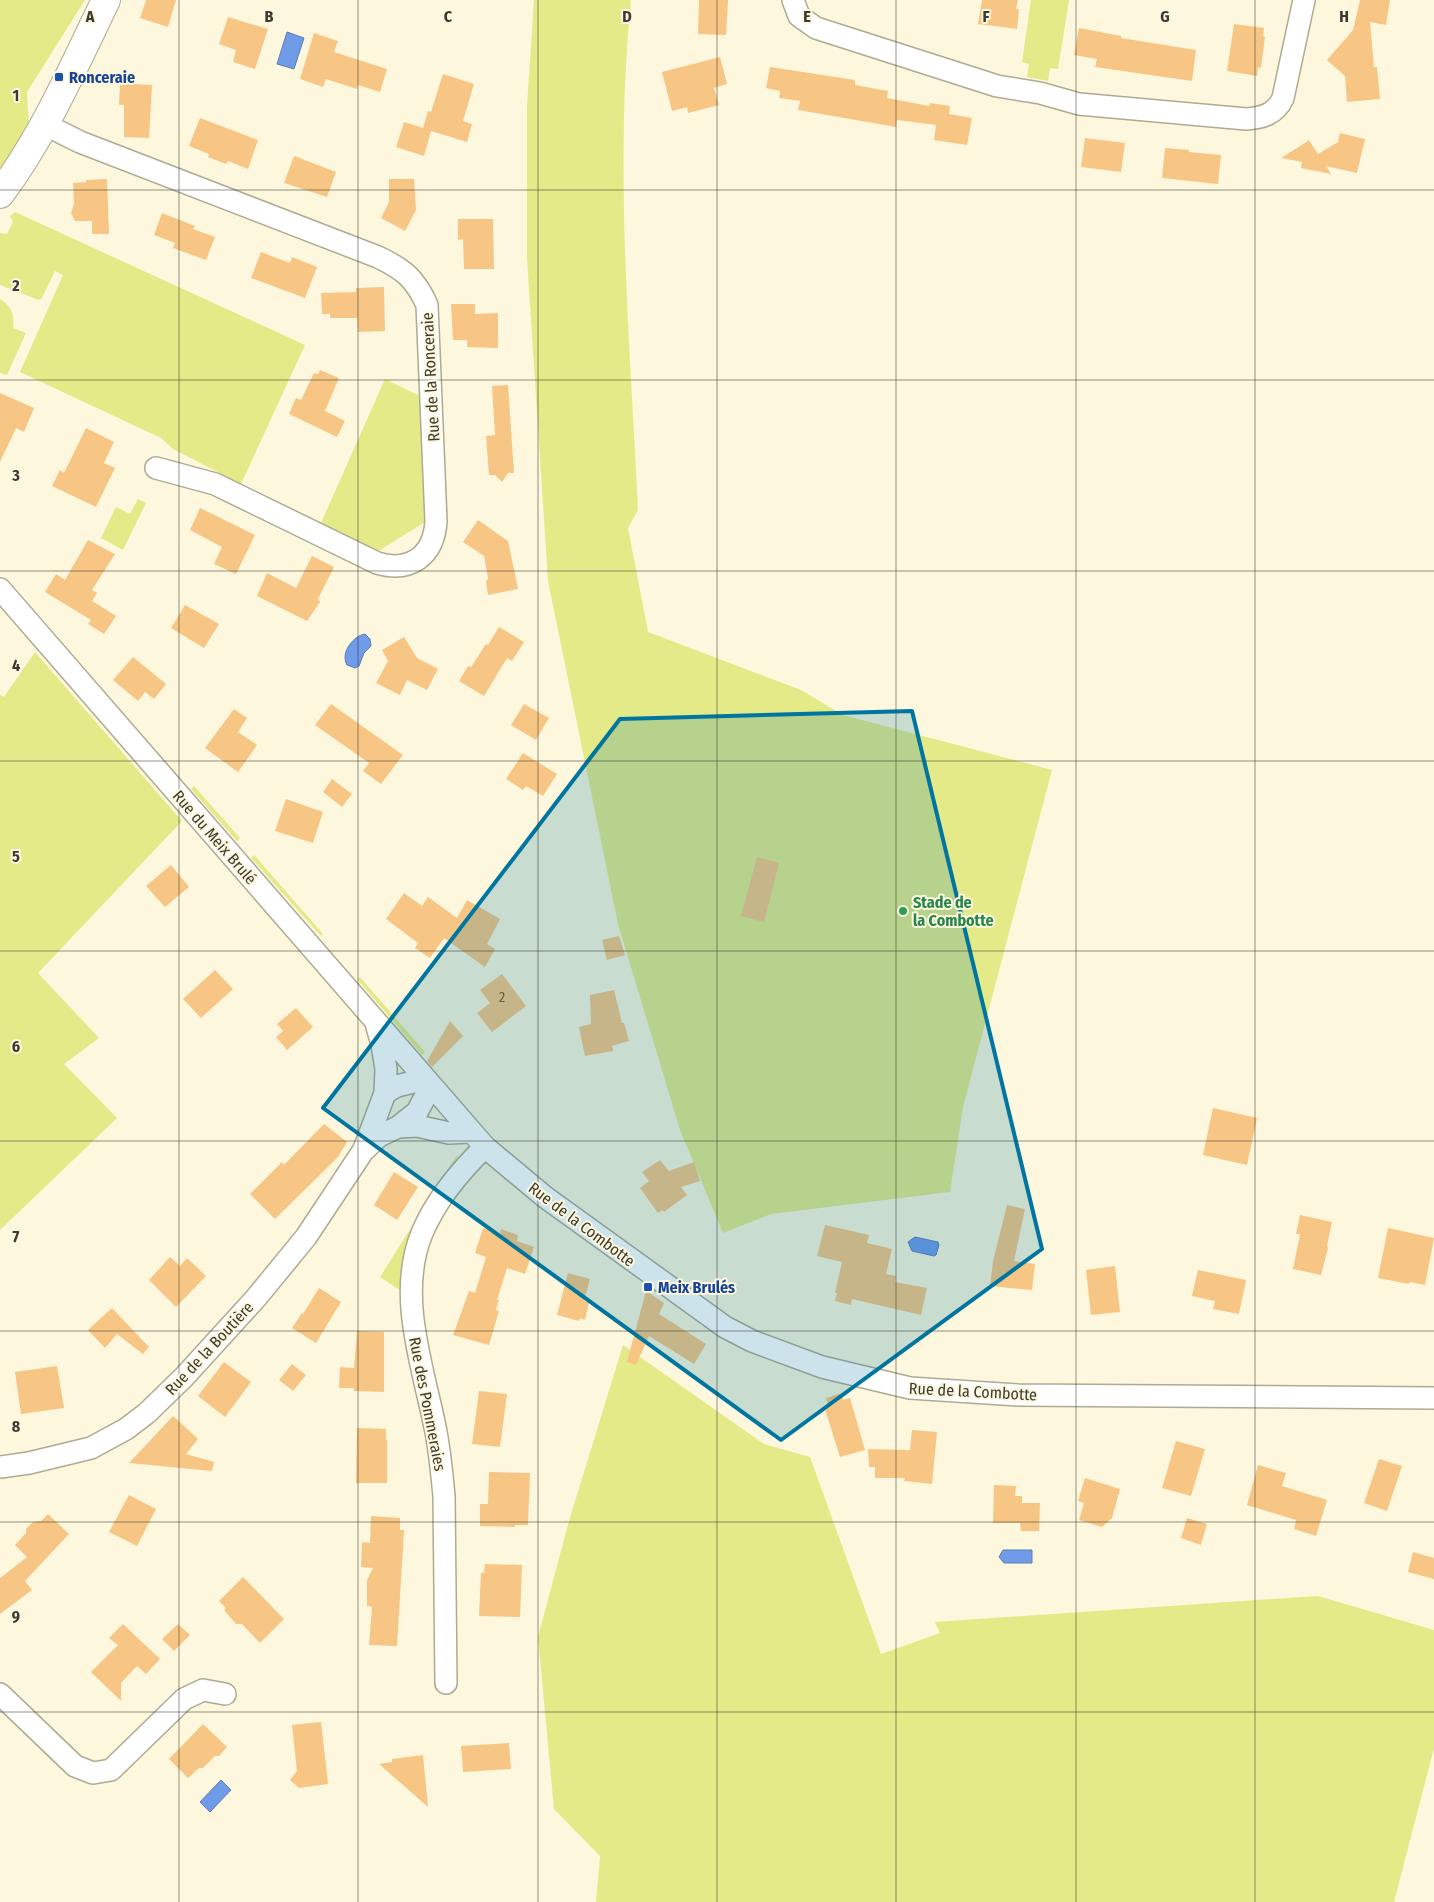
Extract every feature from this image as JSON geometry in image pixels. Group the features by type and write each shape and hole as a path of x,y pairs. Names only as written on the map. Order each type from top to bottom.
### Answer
{"street":[{"path":"0,194 20,166 44,124 106,0"},
{"path":"793,0 798,16 816,28 997,86 1040,93 1079,104 1246,119 1259,118 1271,113 1280,106 1304,0"},
{"name":"Rue de la Ronceraie","path":"44,124 80,142 378,257 405,272 414,281 427,305 436,522 432,541 422,557 409,564 397,567 377,563 215,484 156,468"},
{"name":"Rue du Meix Brulé","path":"0,589 428,1082"},
{"name":"Rue de la Boutière","path":"363,1152 385,1093 386,1070 384,1053 376,1022"},
{"path":"385,1093 397,1086 428,1082"},
{"name":"Rue de la Boutière","path":"0,1467 29,1463 91,1448 126,1429 147,1412 184,1377 256,1298 306,1237 363,1152 380,1136 398,1127 417,1112 428,1082"},
{"name":"Rue de la Combotte","path":"428,1082 485,1147 545,1198 725,1327 752,1341 789,1356 869,1380 910,1388 1000,1395 1434,1398"},
{"path":"398,1127 417,1126 449,1133 470,1132"},
{"name":"Rue des Pommeraies","path":"446,1684 444,1496 436,1434 415,1338 411,1296 416,1257 422,1234 438,1203 458,1175 485,1147"},
{"path":"0,1694 75,1766 92,1773 111,1770 184,1699 203,1690 225,1694"}],"highlighted area":[{"path":"912,711 1042,1249 781,1440 323,1108 620,719"}],"green space":[{"path":"0,0 85,0 27,92 29,129 0,177"},
{"path":"534,0 631,0 626,63 624,191 625,255 638,510 628,528 648,632 801,690 843,715 1052,770 963,1107 950,1192 771,1214 723,1233 680,1130 618,924 548,581 527,258 527,107"},
{"path":"1031,0 1069,0 1058,69 1050,68 1048,81 1027,77 1029,64 1022,62"},
{"path":"15,212 305,345 241,484 173,449 161,438 20,372 63,275 55,271 42,298 39,300 0,285 0,233 7,234 13,222 10,216"},
{"path":"0,299 11,311 13,328 26,333 7,375 0,373"},
{"path":"385,379 420,396 425,522 377,552 321,523"},
{"path":"138,499 146,503 123,550 101,538 116,507 130,514"},
{"path":"35,652 182,821 38,973 99,1038 64,1064 117,1118 0,1230 0,695 4,697"},
{"path":"194,786 240,838 237,841 191,789"},
{"path":"254,855 323,934 321,936 251,858"},
{"path":"360,977 425,1052 422,1055 357,979"},
{"path":"457,1155 429,1203 412,1238 405,1256 401,1291 380,1277"},
{"path":"623,1345 764,1444 810,1457 881,1654 940,1633 935,1622 1318,1596 1434,1630 1434,1748 1394,1902 596,1902 600,1856 554,1809 538,1637 569,1521"}],"water":[{"path":"287,32 304,38 294,69 277,64"},
{"path":"365,634 370,639 371,646 364,653 359,666 355,668 347,665 345,660 346,650 356,638"},
{"path":"915,1237 938,1242 936,1255 912,1251 908,1242"},
{"path":"1003,1550 1032,1550 1032,1563 1004,1563 999,1557"},
{"path":"221,1780 231,1790 210,1812 200,1802"}],"building":[{"path":"146,0 176,0 168,27 140,18"},
{"path":"699,0 728,0 726,35 698,34"},
{"path":"982,0 1018,0 1016,9 1019,9 1017,29 978,24"},
{"path":"1360,0 1390,0 1386,25 1370,22 1374,67 1377,67 1380,99 1347,102 1345,76 1327,60 1353,30"},
{"path":"228,17 268,29 255,69 233,62 236,50 219,44"},
{"path":"1234,24 1264,28 1263,36 1265,37 1261,68 1258,67 1257,76 1227,71"},
{"path":"1079,28 1121,36 1121,38 1196,50 1192,81 1095,67 1097,59 1074,55"},
{"path":"314,33 338,41 334,52 387,69 380,92 358,85 357,89 326,79 323,87 300,79"},
{"path":"720,57 727,84 714,88 719,105 688,113 687,107 672,111 662,72"},
{"path":"770,67 855,80 855,85 888,91 887,98 929,106 930,103 950,106 949,114 972,118 967,145 934,140 936,125 897,120 896,127 798,110 800,101 779,98 780,91 766,88"},
{"path":"443,74 474,84 463,121 472,124 467,142 431,131 424,156 396,147 404,122 423,128 428,111 431,112"},
{"path":"120,83 152,85 149,138 124,137 124,105 119,105"},
{"path":"200,118 258,140 248,169 228,161 226,164 208,157 209,154 189,146"},
{"path":"1340,133 1365,139 1357,173 1326,166 1331,174 1301,168 1302,162 1281,158 1308,141 1308,139 1318,154 1338,142"},
{"path":"1085,138 1125,143 1121,172 1081,167"},
{"path":"1165,148 1221,155 1218,184 1162,178"},
{"path":"294,156 336,172 327,197 284,183"},
{"path":"107,179 109,234 92,234 92,221 75,221 71,213 74,204 73,183"},
{"path":"389,179 414,179 416,210 405,231 381,218 389,202"},
{"path":"162,213 195,226 193,229 215,237 206,260 173,248 175,243 154,235"},
{"path":"458,219 493,219 494,269 464,269 463,239 458,240"},
{"path":"261,252 290,263 292,257 317,267 305,298 251,278"},
{"path":"384,287 385,331 358,332 357,318 330,318 330,314 322,314 321,293 356,292 356,288"},
{"path":"451,304 475,304 475,314 498,313 498,348 467,347 467,340 453,340"},
{"path":"320,370 339,378 325,411 345,421 337,437 289,414 296,398 301,400 314,373 318,374"},
{"path":"508,385 514,473 508,473 502,482 495,475 489,475 486,436 495,435 492,386"},
{"path":"0,393 34,408 24,432 16,428 0,462"},
{"path":"86,428 114,442 104,463 115,468 96,507 52,486 60,470 64,473"},
{"path":"200,508 255,535 236,574 214,564 222,547 190,530"},
{"path":"478,520 508,541 518,589 488,595 486,582 488,578 484,556 463,542"},
{"path":"88,540 115,554 92,590 97,593 92,601 116,616 104,634 88,624 91,620 45,592 56,574 65,580"},
{"path":"312,556 334,567 318,599 320,602 307,621 257,596 267,573 296,588"},
{"path":"185,605 219,624 204,648 171,628"},
{"path":"499,627 524,642 512,661 507,658 484,696 459,681 468,666 471,667 486,644 488,645"},
{"path":"404,637 417,658 438,669 427,690 407,680 400,695 376,683 388,661 382,650"},
{"path":"133,657 166,684 154,699 145,692 138,701 113,680"},
{"path":"331,704 403,755 381,784 363,771 369,763 315,725"},
{"path":"524,704 549,718 536,740 511,725"},
{"path":"234,709 247,718 238,732 257,745 238,772 205,748"},
{"path":"523,753 557,774 543,796 526,786 523,790 506,779"},
{"path":"332,779 352,794 342,807 323,792"},
{"path":"286,799 323,812 313,843 275,831"},
{"path":"757,857 779,863 764,922 741,916"},
{"path":"171,865 189,887 165,907 146,886"},
{"path":"404,893 422,906 428,897 457,918 467,900 500,919 487,944 495,949 485,967 444,938 430,958 415,948 418,943 386,919"},
{"path":"619,936 625,955 607,960 602,940"},
{"path":"215,970 233,989 201,1018 183,999"},
{"path":"502,974 526,1006 492,1032 477,1013 490,1003 480,990"},
{"path":"614,990 622,1023 624,1023 629,1041 612,1046 613,1051 585,1056 579,1027 591,1024 590,995"},
{"path":"296,1008 313,1027 287,1050 276,1037 283,1031 277,1024"},
{"path":"450,1021 463,1036 432,1067 427,1061"},
{"path":"1213,1108 1257,1118 1247,1165 1203,1155"},
{"path":"324,1124 347,1142 338,1157 275,1219 250,1194 282,1162 284,1165"},
{"path":"660,1160 669,1171 694,1162 700,1181 681,1187 687,1195 664,1212 662,1210 658,1213 640,1188 649,1181 642,1172"},
{"path":"394,1172 418,1187 397,1220 374,1205"},
{"path":"1007,1205 1025,1209 1014,1261 1035,1264 1032,1290 990,1286 993,1261"},
{"path":"1300,1215 1332,1222 1321,1275 1293,1269 1300,1234 1296,1234"},
{"path":"825,1225 869,1235 867,1243 892,1249 886,1274 896,1276 895,1282 927,1288 921,1315 852,1299 851,1305 835,1301 842,1262 817,1256"},
{"path":"483,1228 500,1234 501,1229 518,1235 517,1241 534,1247 525,1274 507,1268 497,1300 499,1300 496,1310 499,1311 489,1345 453,1335 469,1291 475,1293 486,1257 475,1253"},
{"path":"1388,1228 1434,1238 1425,1285 1378,1278"},
{"path":"170,1257 180,1266 187,1258 206,1276 176,1307 149,1280"},
{"path":"1115,1266 1120,1312 1091,1315 1086,1270"},
{"path":"1198,1270 1246,1280 1239,1314 1213,1309 1215,1301 1192,1296"},
{"path":"568,1273 590,1279 584,1301 589,1302 585,1320 580,1318 579,1321 557,1315"},
{"path":"319,1288 341,1302 316,1343 292,1328"},
{"path":"646,1291 664,1303 659,1314 706,1344 694,1364 649,1336 636,1365 627,1362"},
{"path":"112,1308 149,1347 143,1354 117,1334 105,1348 88,1330"},
{"path":"357,1331 384,1332 384,1392 354,1391 354,1388 339,1388 340,1367 354,1368"},
{"path":"224,1362 251,1382 225,1417 198,1396"},
{"path":"292,1364 306,1375 293,1391 279,1380"},
{"path":"57,1366 64,1408 21,1414 15,1372"},
{"path":"479,1391 507,1394 500,1447 472,1444"},
{"path":"842,1393 843,1400 850,1398 865,1450 840,1457 824,1406 828,1405 826,1398"},
{"path":"173,1416 198,1439 186,1454 214,1462 212,1471 129,1463"},
{"path":"357,1428 386,1429 387,1483 356,1483"},
{"path":"912,1430 937,1432 932,1484 904,1481 905,1478 875,1478 875,1467 869,1467 868,1449 910,1450"},
{"path":"1176,1441 1205,1449 1191,1496 1162,1488"},
{"path":"1379,1459 1402,1466 1387,1511 1364,1503"},
{"path":"1258,1465 1286,1473 1282,1486 1327,1500 1316,1536 1294,1529 1296,1520 1247,1505"},
{"path":"489,1472 530,1473 528,1525 515,1525 515,1527 480,1526 480,1504 488,1504"},
{"path":"1085,1478 1120,1489 1112,1518 1102,1527 1079,1520 1084,1503 1078,1501"},
{"path":"994,1485 1016,1486 1015,1496 1022,1496 1022,1503 1040,1503 1039,1531 1021,1531 1020,1523 993,1523"},
{"path":"129,1495 156,1509 137,1546 109,1532"},
{"path":"48,1514 69,1534 25,1581 32,1590 0,1614 0,1578 27,1557 15,1545 33,1522 41,1521"},
{"path":"371,1516 400,1518 400,1530 404,1530 397,1646 369,1645 372,1607 367,1606 367,1580 373,1568 361,1567 362,1542 370,1543"},
{"path":"1187,1518 1207,1524 1201,1545 1181,1538"},
{"path":"1413,1552 1434,1558 1434,1579 1408,1572"},
{"path":"485,1564 522,1565 520,1617 479,1616 481,1573 484,1573"},
{"path":"243,1577 284,1619 260,1643 242,1624 236,1624 219,1601"},
{"path":"123,1624 160,1659 146,1674 137,1666 121,1683 121,1701 91,1672 118,1645 109,1638"},
{"path":"178,1624 190,1635 174,1651 162,1639"},
{"path":"321,1722 328,1784 299,1788 290,1780 297,1771 292,1725"},
{"path":"203,1724 227,1747 219,1756 215,1756 203,1768 199,1768 188,1778 169,1759"},
{"path":"509,1743 511,1769 463,1772 461,1746"},
{"path":"423,1755 428,1807 379,1764 392,1762 392,1759"}],"place":[{"name":"Ronceraie","path":"59,77"},
{"name":"Stade de la Combotte","path":"903,911"},
{"name":"Meix Brulés","path":"648,1287"}]}
